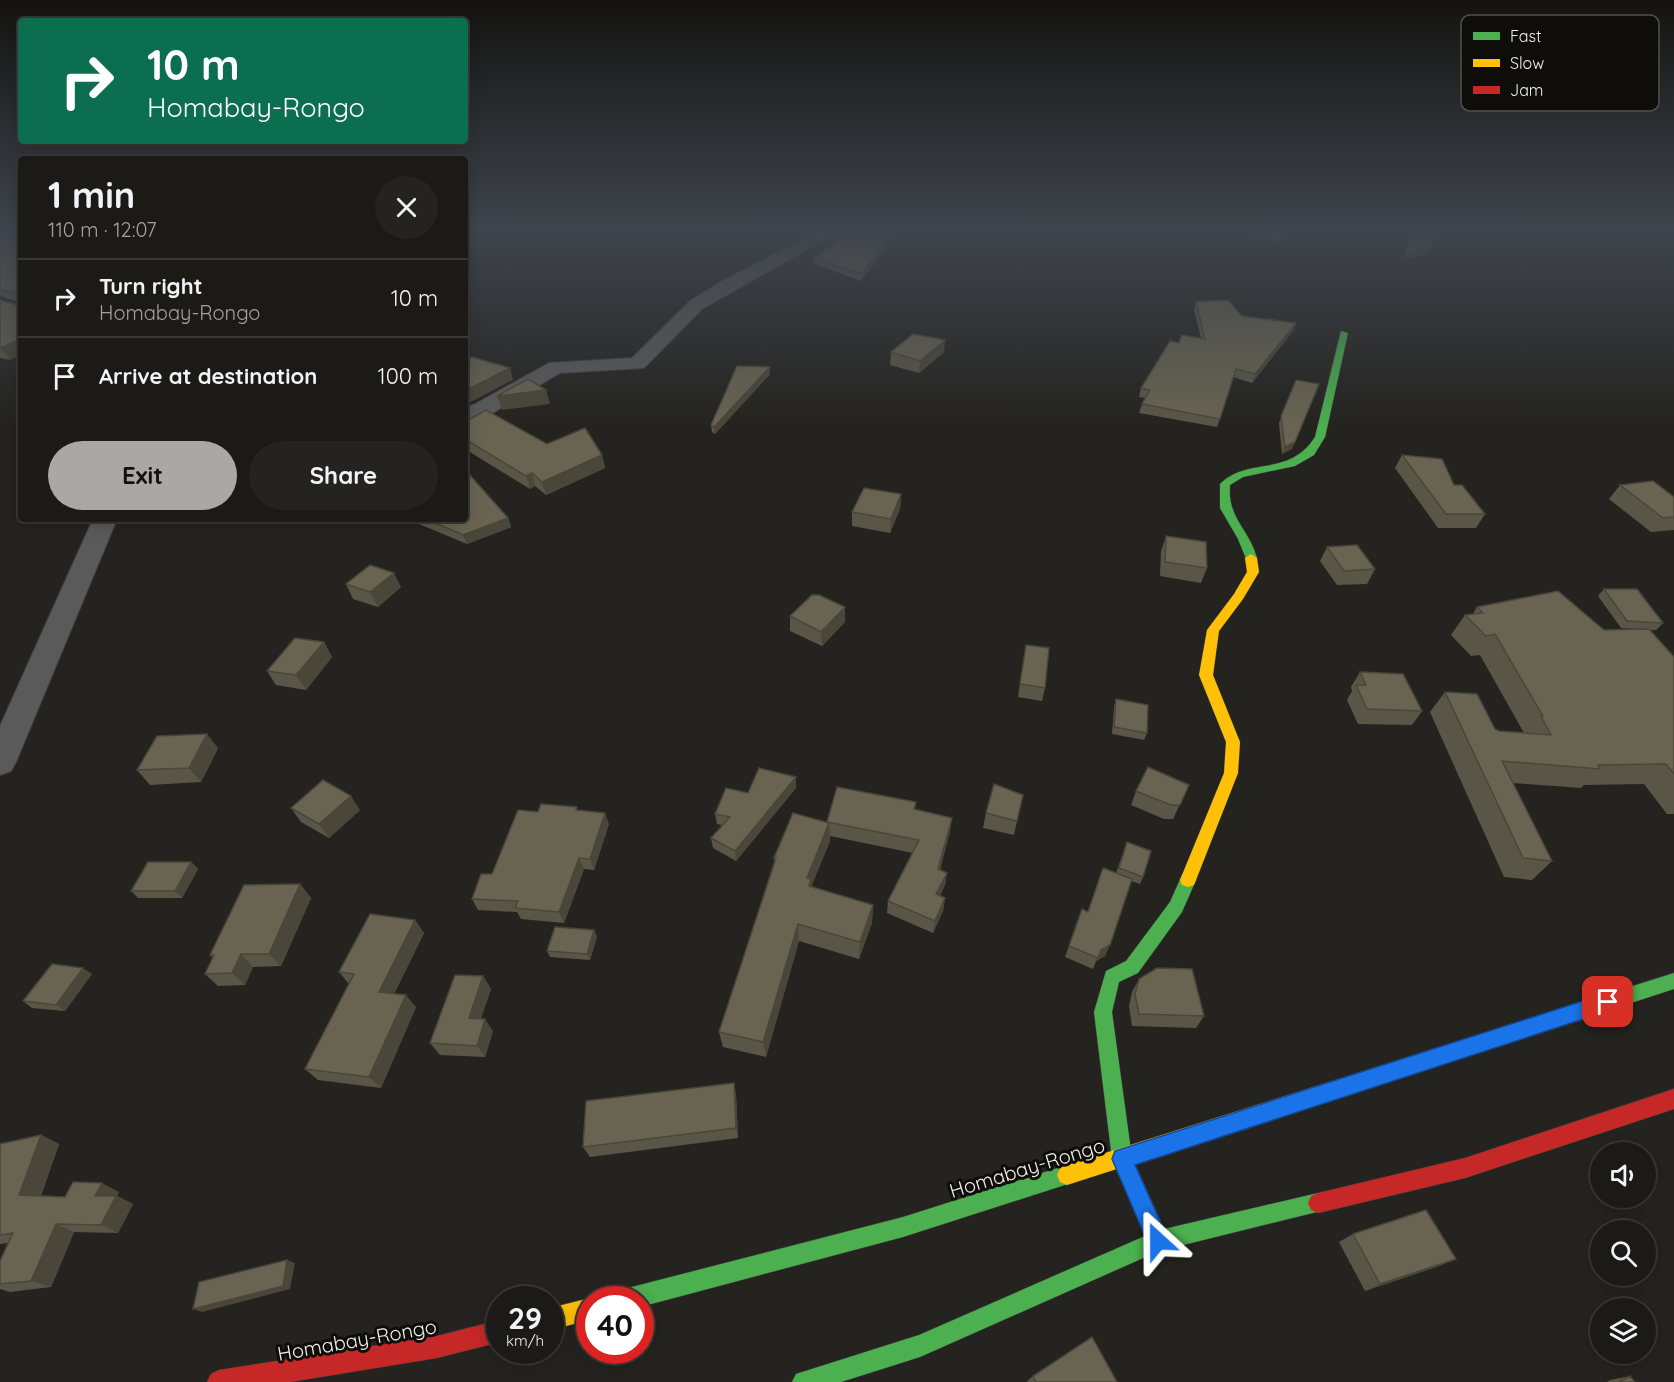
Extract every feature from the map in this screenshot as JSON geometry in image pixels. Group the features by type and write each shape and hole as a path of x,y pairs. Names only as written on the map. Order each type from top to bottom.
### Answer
{"main road":[{"path":"1158,1241 1122,1159 1103,1012 1112,977 1132,967 1176,907 1207,837 1231,773 1233,742 1206,675 1213,630 1239,596 1253,572 1250,550 1228,518 1222,498 1225,484 1240,475 1291,464 1310,453 1320,437 1344,333"},
{"name":"Homabay-Rongo","path":"654,1292 903,1227 1674,981"},
{"path":"804,1382 920,1346 1158,1241 1465,1168 1674,1100"},
{"name":"Homabay-Rongo","path":"233,1381 436,1347 486,1334"}],"street":[{"path":"468,414 483,408 549,369 563,366 637,364 694,307 711,296"},
{"path":"0,762 104,522"}],"building":[{"path":"0,300 18,305 18,340 0,348"},
{"path":"1228,300 1242,316 1296,323 1255,374 1236,369 1220,419 1142,404 1150,390 1141,388 1170,341 1179,343 1182,335 1205,339 1196,302"},
{"path":"913,334 945,340 920,361 891,352"},
{"path":"472,357 510,368 468,389 468,359"},
{"path":"737,366 770,367 714,427 711,425"},
{"path":"528,379 546,390 497,396"},
{"path":"1296,380 1319,384 1295,442 1285,447 1281,416"},
{"path":"486,410 547,444 585,428 602,455 542,482 532,473 526,476 468,441 468,420"},
{"path":"1402,455 1442,459 1454,485 1462,485 1485,514 1446,514"},
{"path":"468,474 508,518 463,535 433,522 468,522"},
{"path":"1653,481 1674,497 1674,517 1663,518 1620,485"},
{"path":"864,488 901,494 891,519 852,512"},
{"path":"1166,536 1206,542 1207,568 1165,562"},
{"path":"1357,545 1375,569 1344,571 1327,547"},
{"path":"370,565 394,573 370,592 346,584"},
{"path":"1604,589 1637,589 1663,623 1627,621"},
{"path":"1558,591 1604,630 1649,629 1674,657 1674,774 1666,764 1598,765 1600,769 1502,761 1552,861 1523,858 1445,692 1477,694 1495,729 1499,731 1551,735 1541,716 1543,716 1495,634 1486,636 1465,615 1483,613 1477,607"},
{"path":"812,595 819,595 845,607 821,632 790,616"},
{"path":"295,638 324,642 296,675 267,671"},
{"path":"1026,645 1049,648 1045,688 1020,684"},
{"path":"1360,672 1403,674 1422,711 1367,709 1356,685 1366,685"},
{"path":"1116,699 1148,705 1147,733 1114,727"},
{"path":"207,734 189,768 137,770 157,736"},
{"path":"1148,767 1189,785 1180,805 1171,805 1136,791"},
{"path":"759,768 796,777 735,851 711,838 730,817 715,814 726,788 748,793"},
{"path":"323,780 351,796 319,824 291,808"},
{"path":"994,784 1023,795 1017,821 986,813"},
{"path":"837,787 916,802 914,809 952,818 938,869 947,873 936,894 945,898 935,921 888,901 919,840 827,822"},
{"path":"541,804 577,807 576,810 605,813 590,859 579,858 559,912 515,908 518,901 472,899 481,874 492,874 518,810 538,812"},
{"path":"793,813 829,823 807,878 811,879 809,886 873,905 860,942 798,924 763,1042 719,1032 776,858 774,858"},
{"path":"1127,842 1151,851 1143,877 1119,868"},
{"path":"148,862 191,862 175,891 131,891"},
{"path":"1103,868 1132,879 1110,945 1101,950 1098,958 1069,946 1082,909 1088,912"},
{"path":"300,884 269,954 241,954 232,973 205,974 214,955 210,955 244,885"},
{"path":"370,914 415,920 379,992 406,995 369,1077 305,1069 354,974 339,972"},
{"path":"555,927 594,930 587,954 547,951"},
{"path":"52,964 83,968 56,1005 23,1001"},
{"path":"1157,968 1192,969 1204,1016 1139,1014 1135,994 1139,979"},
{"path":"455,975 483,976 469,1018 485,1019 477,1046 430,1043"},
{"path":"734,1083 736,1128 583,1147 586,1101"},
{"path":"41,1135 19,1195 65,1197 73,1182 102,1183 95,1196 116,1196 101,1225 56,1224 31,1281 0,1284 0,1261 13,1233 0,1235 0,1144"},
{"path":"1426,1210 1456,1259 1380,1284 1353,1234"},
{"path":"287,1260 283,1286 193,1309 199,1282"},
{"path":"1092,1337 1117,1382 1036,1382 1033,1376"},
{"path":"1630,1376 1635,1382 1619,1382"}],"traffic: fast":[{"path":"1251,558 1244,539 1225,508 1225,484 1240,475 1291,464 1310,453 1320,437 1344,333"},
{"path":"1158,1241 1122,1159 1103,1012 1112,977 1132,967 1176,907 1188,880"},
{"path":"1431,1059 1674,981"},
{"path":"654,1292 903,1227 1067,1175"},
{"path":"804,1382 920,1346 1158,1241 1318,1203"}],"traffic: slow":[{"path":"1188,880 1231,773 1233,742 1206,675 1213,630 1239,596 1253,572 1251,558"},
{"path":"1067,1175 1431,1059"},
{"path":"564,1316 576,1312"}],"traffic: jam":[{"path":"1318,1203 1465,1168 1674,1099"},
{"path":"219,1382 437,1347 486,1335"}],"route":[{"path":"1158,1241 1122,1159 1608,1002"}]}
